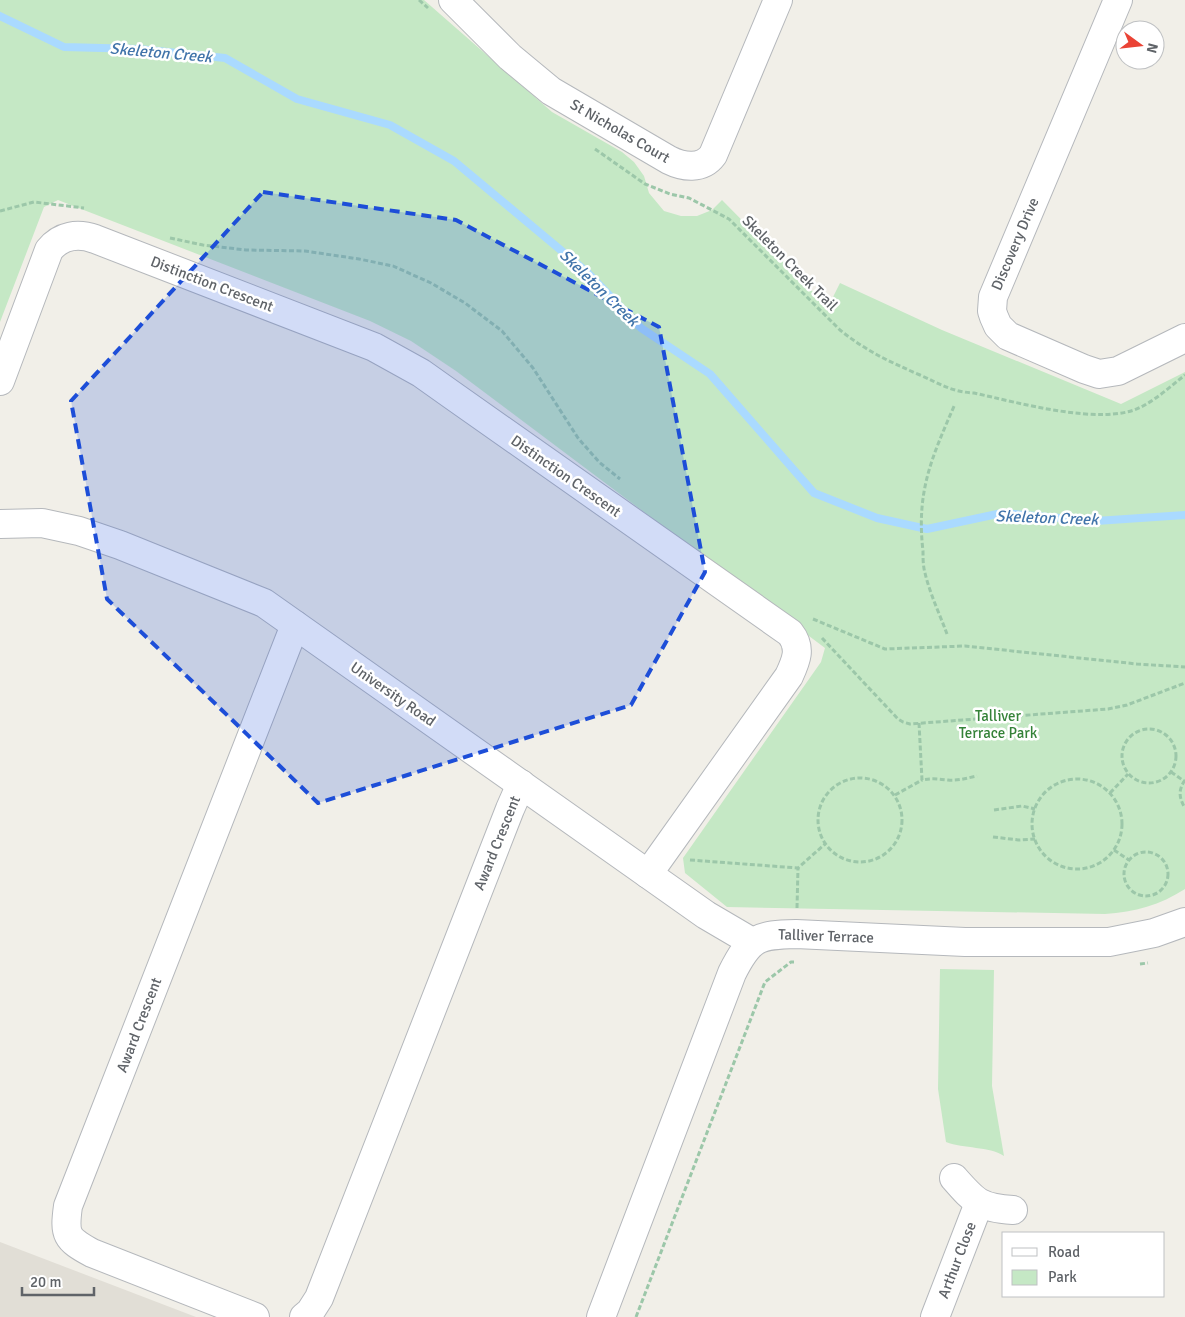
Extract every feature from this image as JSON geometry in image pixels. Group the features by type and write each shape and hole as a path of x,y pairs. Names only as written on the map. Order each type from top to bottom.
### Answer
{"street":[{"name":"St Nicholas Court","path":"443,6 551,91 669,160 682,166 692,167 710,160 713,155 778,0"},
{"name":"Discovery Drive","path":"1118,0 993,296 992,311 998,326 1012,338 1099,374 1118,371 1185,338"},
{"name":"Distinction Crescent","path":"0,381 44,262 55,243 63,238 83,235 347,336 398,360 452,395 790,633 795,639 797,657 789,676 648,874"},
{"name":"University Road","path":"0,524 42,523 80,530 264,603 706,915 752,942"},
{"name":"Award Crescent","path":"256,1317 92,1253 77,1245 67,1235 66,1222 68,1206 295,625"},
{"name":"Award Crescent","path":"304,1317 310,1312 319,1298 521,784"},
{"name":"Talliver Terrace","path":"752,942 760,937 771,934 965,942 1109,942 1154,933 1185,922"},
{"path":"601,1317 732,973 740,956 752,942"},
{"name":"Arthur Close","path":"954,1178 978,1203 997,1209 1013,1210"},
{"name":"Arthur Close","path":"935,1317 978,1203"}],"path":[{"path":"419,0 443,6"},
{"name":"Skeleton Creek Trail","path":"590,146 645,184 670,194 689,198 729,219 840,330 858,344 874,354 957,392 974,393 1078,414 1121,414 1140,408 1185,375"},
{"path":"0,211 34,202 86,209"},
{"path":"167,238 203,245 246,250 305,251 359,259 393,266 431,284 465,303 502,331 533,368 578,438 599,462 622,481"},
{"path":"947,634 925,573 921,536 922,502 927,474 934,452 955,404"},
{"path":"806,616 885,650 965,646 1185,667"},
{"path":"820,637 898,719 910,724 1108,709 1127,705 1185,683"},
{"path":"919,723 922,780"},
{"path":"1142,729 1152,729 1168,737 1176,754 1171,772 1165,777 1150,783 1134,779 1128,774 1121,757 1127,740 1134,733 1142,729"},
{"path":"1171,772 1184,781 1180,788 1180,795 1185,808"},
{"path":"1110,793 1128,774"},
{"path":"895,795 922,780 934,777 962,780 977,776"},
{"path":"857,778 871,779 885,785 895,795 901,807 903,821 901,834 885,856 872,862 846,861 834,854 825,844 819,830 818,816 822,802 830,790 842,781 857,778"},
{"path":"1083,779 1098,784 1110,793 1117,803 1121,815 1122,828 1120,840 1114,850 1103,861 1091,867 1077,869 1064,867 1051,861 1041,852 1035,839 1032,824 1035,809 1042,796 1054,786 1068,780 1083,779"},
{"path":"994,810 1022,806 1035,809"},
{"path":"993,837 1019,840 1035,839"},
{"path":"667,848 679,856 690,860 798,868 825,844"},
{"path":"1114,850 1129,860"},
{"path":"1141,852 1148,852 1161,858 1168,870 1166,884 1162,890 1148,896 1134,892 1129,887 1124,873 1129,860 1141,852"},
{"path":"636,1317 765,982 791,962 799,961"},
{"path":"1132,965 1148,964"}],"highlighted area":[{"path":"263,192 456,220 659,327 705,572 631,705 318,803 107,599 71,401"}],"shaded area":[{"path":"0,1242 196,1317 0,1317"}],"green space":[{"name":"Talliver Terrace Park","path":"0,0 424,0 552,112 622,152 634,162 644,176 649,193 664,211 681,216 697,216 712,210 722,200 828,307 840,283 942,330 1121,404 1185,372 1185,889 1147,907 1127,912 1105,914 727,907 685,873 683,858 821,662 825,648 456,371 411,341 370,321 58,200 44,207 0,322"},
{"path":"940,969 994,970 992,1086 1004,1156 984,1149 946,1142 938,1089"}],"waterway":[{"name":"Skeleton Creek","path":"0,16 64,47 139,49 225,58 297,99 390,125 454,161 587,272 641,328 710,374 814,493 877,518 927,529 1002,513 1096,521 1185,515"}]}
